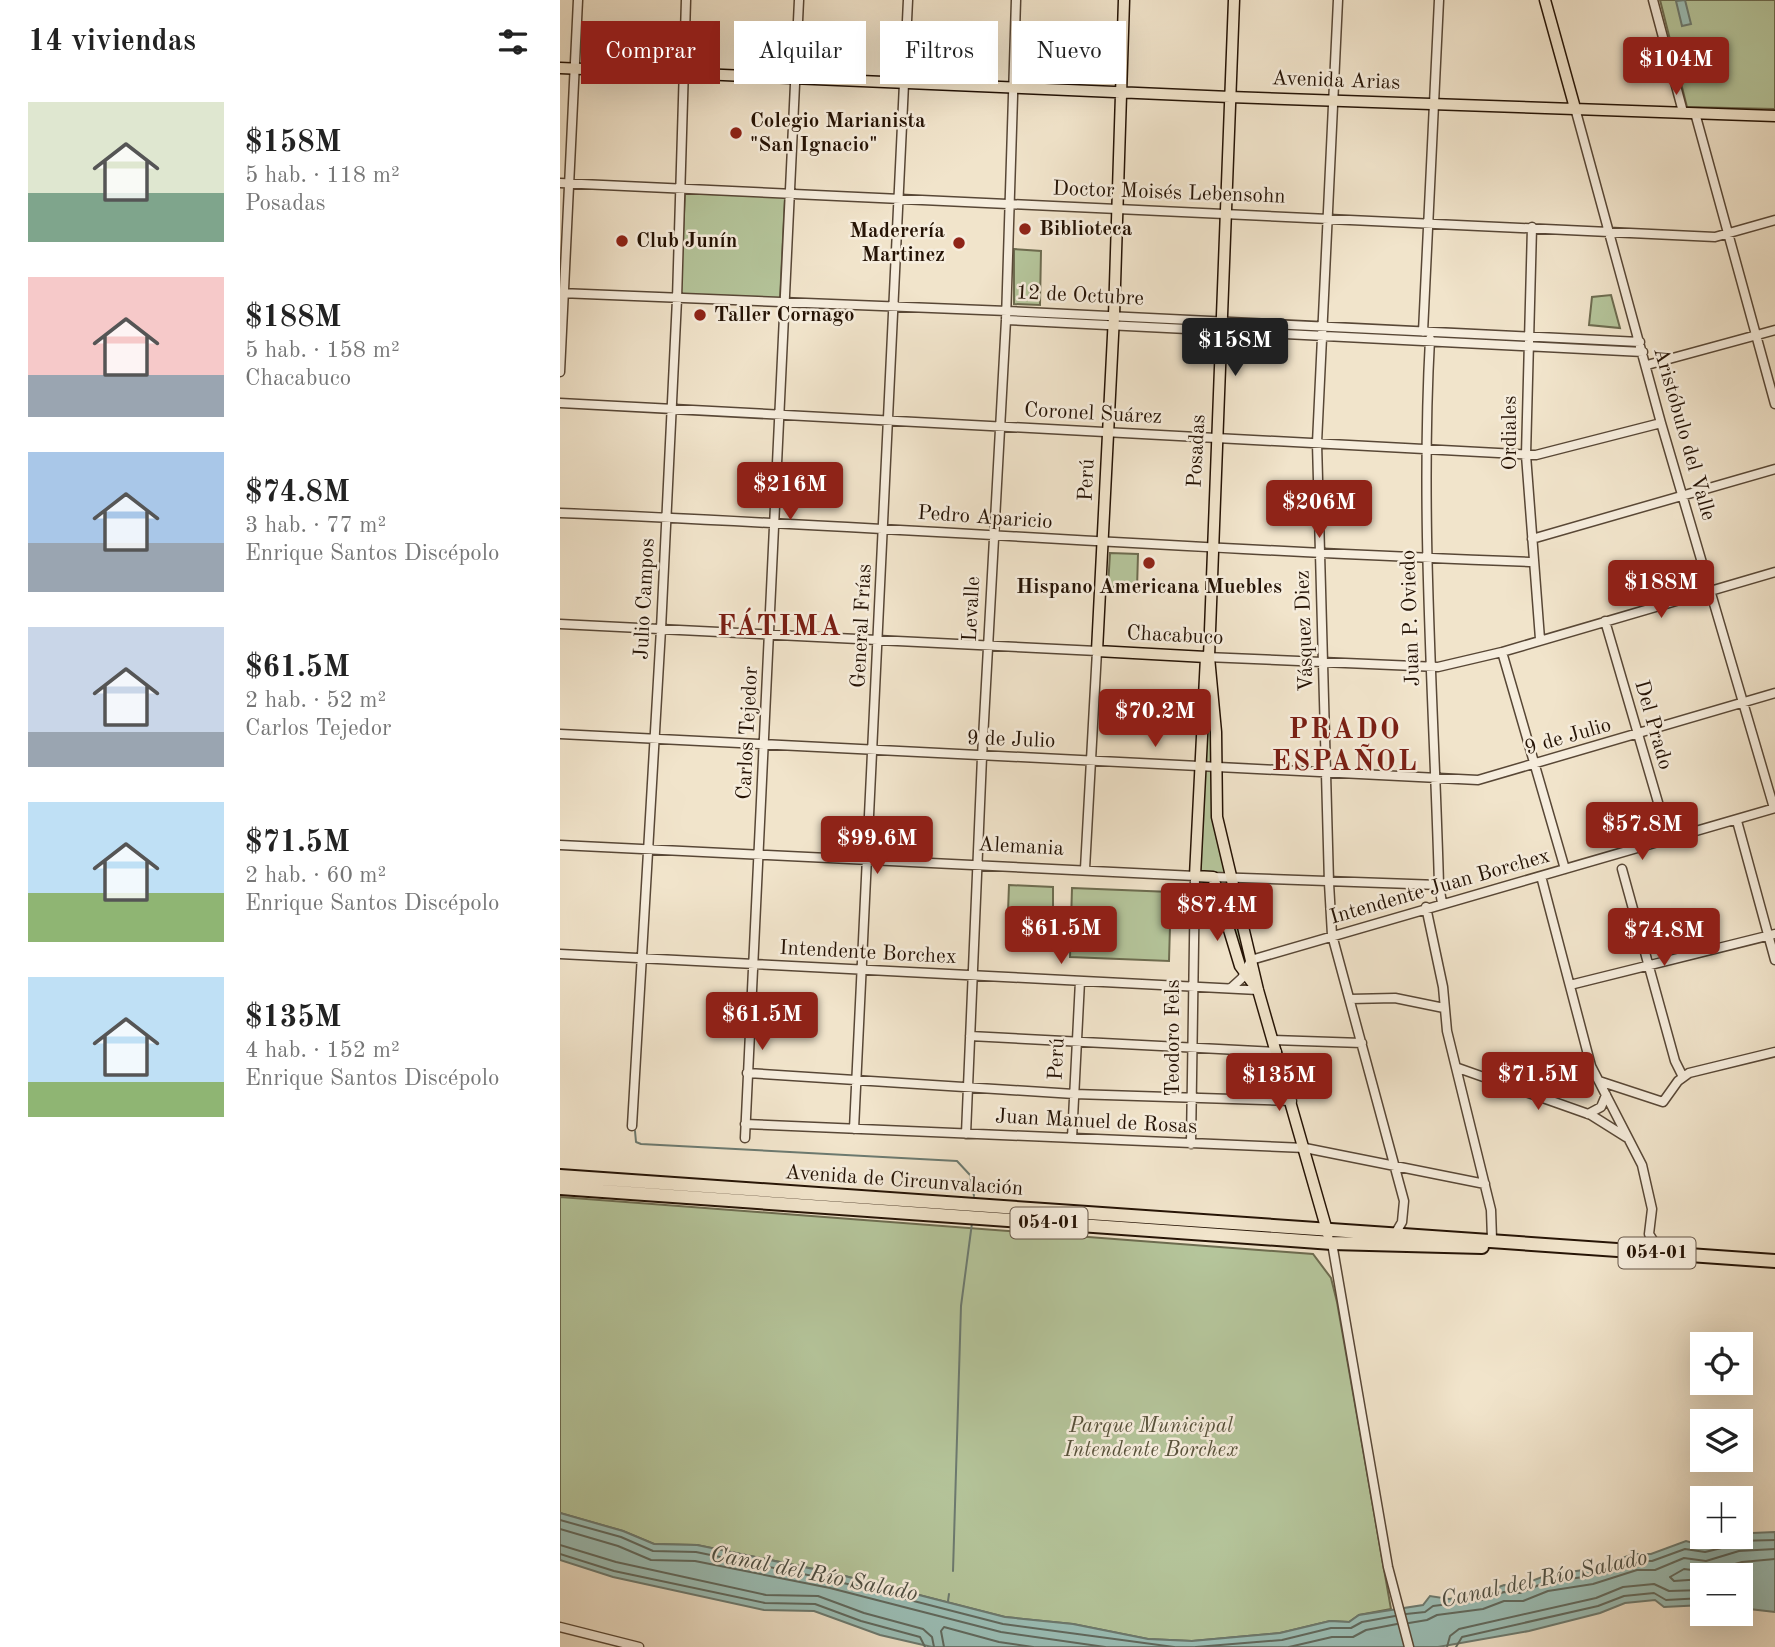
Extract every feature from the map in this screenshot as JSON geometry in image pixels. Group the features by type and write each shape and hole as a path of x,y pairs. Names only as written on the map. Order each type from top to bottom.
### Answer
{"highway":[{"name":"Avenida de Circunvalación","path":"560,1176 1775,1261"},
{"name":"Avenida de Circunvalación","path":"560,1188 1332,1243 1413,1247 1539,1244"}],"main road":[{"name":"Perú","path":"1097,651 1114,321 1124,0"},
{"name":"Posadas","path":"1201,765 1208,657 1234,0"},
{"path":"1545,0 1575,108"},
{"name":"Avenida Arias","path":"560,68 581,68"},
{"name":"Avenida Arias","path":"948,84 1775,116"},
{"name":"Chacabuco","path":"1097,651 1208,657"},
{"name":"Posadas","path":"1208,657 1217,817 1258,990 1292,1101 1325,1229 1332,1243"},
{"name":"Teodoro Fels","path":"1195,876 1201,765"},
{"name":"Alemania","path":"1195,876 1213,877"},
{"path":"1213,877 1243,972 1258,990"}],"street":[{"path":"560,372 565,184 578,0"},
{"name":"Julio Campos","path":"685,21 686,0"},
{"name":"Carlos Tejedor","path":"798,21 799,0"},
{"name":"General Frías","path":"907,21 908,0"},
{"name":"Levalle","path":"966,1134 982,757 1006,315 1016,0"},
{"name":"Vásquez Diez","path":"1338,0 1317,443 1329,883 1332,935 1395,1164 1404,1213 1395,1234"},
{"name":"Juan P. Oviedo","path":"1440,0 1427,221 1425,448 1430,667 1439,885 1442,902"},
{"path":"1653,0 1683,113"},
{"name":"Julio Campos","path":"632,1126 656,739 677,299 683,84"},
{"name":"Carlos Tejedor","path":"744,1138 751,965 771,634 796,84"},
{"name":"General Frías","path":"854,1129 905,84"},
{"name":"Aristóbulo del Valle","path":"1575,108 1661,423 1775,808"},
{"path":"1695,113 1775,404"},
{"name":"Doctor Moisés Lebensohn","path":"565,184 1727,235 1775,220"},
{"name":"Ordiales","path":"1532,227 1526,455 1540,639"},
{"name":"12 de Octubre","path":"562,294 895,307 1322,332 1640,342"},
{"path":"1647,365 1775,330"},
{"name":"12 de Octubre","path":"1428,336 1529,347 1643,352"},
{"name":"Coronel Suárez","path":"560,403 1526,455 1545,455 1661,423"},
{"path":"1532,539 1775,469"},
{"name":"Pedro Aparicio","path":"560,513 776,522 1320,555 1534,562"},
{"name":"Chacabuco","path":"1208,657 1430,667 1502,652 1775,572"},
{"name":"Del Prado","path":"1605,621 1669,840"},
{"name":"Chacabuco","path":"560,624 1097,651"},
{"name":"Perú","path":"1085,869 1097,651"},
{"path":"1502,652 1565,869"},
{"name":"9 de Julio","path":"560,734 1478,780 1638,736 1775,693"},
{"name":"Intendente Juan Borchex","path":"1251,960 1442,902 1737,821 1775,808"},
{"path":"1737,821 1772,935 1775,960"},
{"name":"Alemania","path":"560,845 1195,876"},
{"path":"1622,869 1683,1077"},
{"name":"Teodoro Fels","path":"1191,1144 1191,987 1195,876"},
{"path":"1541,876 1589,1059 1629,1140 1646,1182 1651,1209 1649,1234 1637,1252"},
{"name":"Alemania","path":"1213,877 1439,885"},
{"path":"1426,907 1442,979 1447,1031 1485,1184 1493,1240"},
{"path":"1570,985 1632,967 1649,966 1772,935"},
{"name":"Intendente Borchex","path":"560,954 1258,990"},
{"path":"1230,989 1238,983 1251,960"},
{"name":"Perú","path":"1072,1138 1080,981"},
{"path":"1350,999 1395,998 1444,1008"},
{"path":"970,1036 1276,1052"},
{"path":"1273,1040 1362,1043"},
{"path":"1599,1081 1663,1102 1683,1077 1775,1052"},
{"path":"1458,1068 1588,1114 1609,1124 1629,1140"},
{"path":"747,1073 1074,1094 1292,1101"},
{"path":"1588,1114 1601,1107 1606,1095"},
{"name":"Juan Manuel de Rosas","path":"745,1124 1305,1148 1485,1184"},
{"path":"1649,1234 1661,1253"},
{"path":"1332,1243 1395,1595 1409,1647"},
{"path":"560,1628 639,1647"}],"green space":[{"path":"1660,0 1775,0 1775,109 1687,107"},
{"path":"685,193 785,197 780,299 680,295"},
{"path":"1014,249 1041,251 1040,305 1014,304"},
{"path":"1611,295 1620,328 1589,325 1592,297"},
{"path":"1110,553 1138,554 1137,589 1108,587"},
{"path":"1206,676 1211,677 1217,817 1251,960 1243,973 1213,877 1195,876"},
{"path":"1009,885 1053,887 1053,913 1008,912"},
{"path":"1072,888 1171,892 1169,961 1070,957"},
{"path":"1007,916 1052,918 1051,944 1006,942"},
{"name":"Parque Municipal Intendente Borchex","path":"560,1197 1313,1254 1331,1278 1337,1302 1391,1609 1359,1615 1349,1622 1330,1621 1280,1633 1192,1641 1148,1639 1073,1624 1005,1617 833,1573 697,1545 654,1544 623,1531 560,1513"}],"water":[{"path":"1685,0 1691,24 1682,26 1676,1"},
{"name":"Canal del Río Salado","path":"560,1513 623,1531 654,1544 697,1545 833,1573 1005,1617 1073,1624 1148,1639 1192,1641 1280,1633 1330,1621 1349,1622 1359,1615 1423,1605 1430,1596 1449,1599 1480,1594 1504,1585 1518,1586 1545,1576 1589,1569 1634,1554 1651,1554 1686,1541 1690,1542 1690,1549 1753,1549 1753,1533 1775,1532 1775,1612 1753,1609 1753,1563 1690,1563 1690,1606 1664,1607 1655,1600 1625,1603 1600,1613 1529,1631 1438,1647 932,1647 880,1635 814,1611 764,1610 613,1577 560,1560"}],"waterway":[{"path":"635,1131 636,1142 641,1144 957,1161 970,1175 974,1196"},
{"path":"953,1571 961,1306 972,1223"},
{"path":"948,1601 949,1594"}],"place":[{"name":"Colegio Marianista \"San Ignacio\"","path":"736,133"},
{"name":"Biblioteca","path":"1025,229"},
{"name":"Club Junín","path":"622,241"},
{"name":"Maderería Martinez","path":"959,243"},
{"name":"Taller Cornago","path":"700,315"},
{"name":"Hispano Americana Muebles","path":"1149,563"}],"district":[{"name":"FÁTIMA","path":"780,628"},
{"name":"PRADO ESPAÑOL","path":"1345,747"}]}
